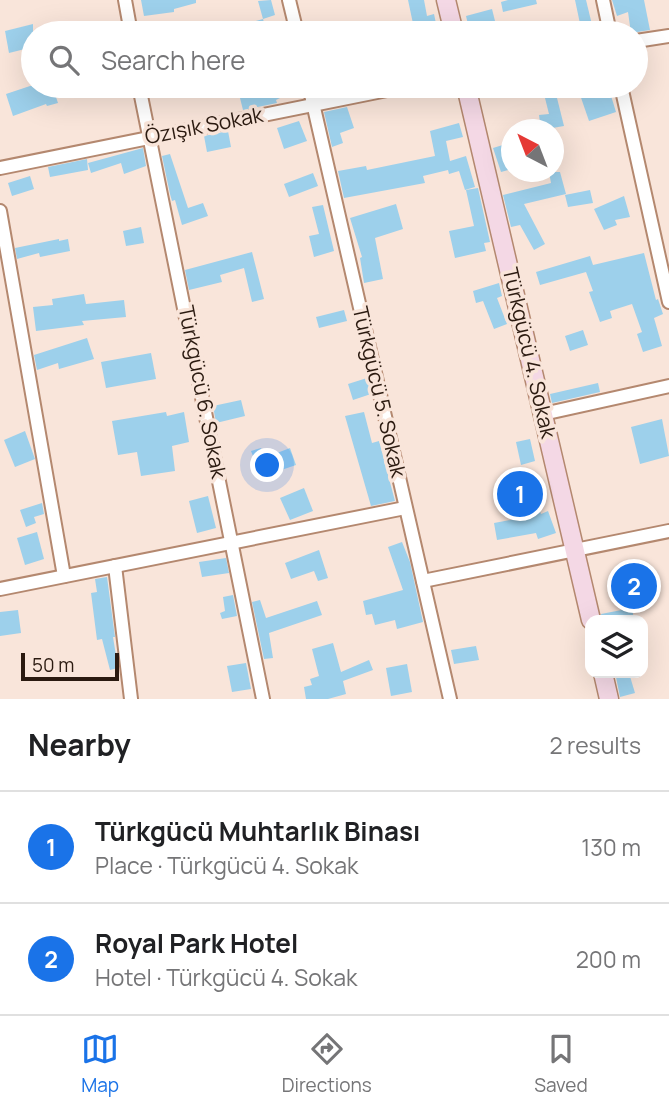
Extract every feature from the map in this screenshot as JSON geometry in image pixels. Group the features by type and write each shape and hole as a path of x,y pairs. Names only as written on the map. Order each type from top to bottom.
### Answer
{"main road":[{"path":"446,0 451,21"},
{"name":"Türkgücü 4. Sokak","path":"469,98 590,615"},
{"path":"604,678 609,699"}],"street":[{"path":"125,0 129,21"},
{"path":"289,0 294,21"},
{"path":"603,0 607,21"},
{"path":"648,39 669,36"},
{"name":"Türkgücü 6. Sokak","path":"142,98 263,699"},
{"name":"Türkgücü 5. Sokak","path":"312,98 450,699"},
{"name":"Özışık Sokak","path":"0,168 344,98"},
{"path":"624,98 669,302"},
{"path":"0,211 64,576"},
{"path":"543,414 669,386"},
{"path":"0,589 405,508"},
{"path":"423,581 669,531"},
{"path":"115,566 131,699"}],"building":[{"path":"141,0 196,0 196,3 174,9 174,12 144,16"},
{"path":"271,0 275,15 263,19 258,1"},
{"path":"408,0 424,0 427,16 434,14 435,21 412,21"},
{"path":"536,0 537,4 503,12 501,2"},
{"path":"575,0 586,0 591,21 579,21"},
{"path":"612,0 644,0 650,30 648,21 629,21 628,12 617,16"},
{"path":"492,9 495,21 467,21 466,16"},
{"path":"21,27 21,50 9,53 5,31"},
{"path":"21,89 21,98 56,98 58,103 46,104 13,116 6,94"},
{"path":"240,98 280,98 276,100 277,103 243,110"},
{"path":"545,98 557,98 562,119 540,119 539,115 549,114"},
{"path":"581,98 612,98 616,112 589,121"},
{"path":"347,107 354,128 340,133 343,143 332,147 324,112"},
{"path":"299,121 307,141 284,149 277,128"},
{"path":"459,123 463,137 446,141 450,161 466,156 475,187 465,190 459,171 449,174 448,170 423,176 425,183 344,198 338,171 366,166 367,170 435,156 430,131"},
{"path":"228,131 231,147 207,152 204,136"},
{"path":"501,145 501,172 493,148"},
{"path":"143,148 146,166 124,174 121,163 91,173 88,163"},
{"path":"170,154 188,208 203,203 208,216 182,225 175,200 172,201 162,156"},
{"path":"87,159 88,170 50,177 48,167"},
{"path":"313,173 318,186 289,197 284,184"},
{"path":"30,176 34,189 12,196 8,183"},
{"path":"563,182 566,194 524,204 545,244 534,250 520,225 511,227 503,195"},
{"path":"478,188 490,242 484,243 486,251 455,258 449,231 474,226 466,190"},
{"path":"590,190 593,203 568,207 565,195"},
{"path":"624,196 630,217 615,220 617,225 604,230 594,209"},
{"path":"396,204 403,229 375,238 383,279 364,283 362,257 350,218"},
{"path":"323,205 334,251 314,257 309,236 319,234 312,207"},
{"path":"141,227 144,243 126,246 123,231"},
{"path":"68,239 70,251 40,257 39,253 17,259 15,248"},
{"path":"252,252 264,299 252,302 244,268 220,275 222,282 189,290 185,270"},
{"path":"644,253 656,300 658,299 663,314 654,318 662,346 643,352 637,334 642,332 632,304 610,311 612,318 600,322 589,292 593,291 586,272 540,285 536,272 590,256 593,265"},
{"path":"499,283 502,296 497,298 507,324 494,329 483,301 476,303 473,291"},
{"path":"84,294 86,304 124,300 126,317 82,321 84,325 36,331 33,307 53,305 52,299"},
{"path":"344,310 347,321 319,328 316,317"},
{"path":"583,330 588,345 570,351 565,336"},
{"path":"87,338 94,359 59,369 58,363 37,370 34,355"},
{"path":"151,353 156,379 106,388 101,362"},
{"path":"367,378 371,394 353,400 348,384"},
{"path":"598,383 600,392 552,403 550,394"},
{"path":"241,400 245,416 216,423 213,406"},
{"path":"166,412 167,416 184,412 189,442 172,446 175,471 141,476 137,452 118,455 112,421"},
{"path":"364,412 372,443 379,441 395,501 371,506 345,416"},
{"path":"662,419 669,456 640,464 631,427"},
{"path":"25,431 35,459 15,467 4,440"},
{"path":"530,439 535,461 521,465 516,442"},
{"path":"261,448 264,458 290,448 296,465 261,477 251,451"},
{"path":"524,470 541,514 548,511 556,533 538,539 536,533 497,540 494,523 516,519 501,478"},
{"path":"304,488 313,511 290,520 280,498"},
{"path":"208,496 216,528 197,533 189,501"},
{"path":"42,503 44,514 34,517 36,523 26,527 20,510"},
{"path":"37,532 44,559 25,565 17,538"},
{"path":"402,542 410,562 423,622 397,629 395,620 375,625 372,614 366,615 363,601 403,590 388,547"},
{"path":"319,550 328,578 318,581 314,571 291,579 285,563"},
{"path":"226,558 229,573 202,577 199,562"},
{"path":"643,564 649,604 625,608 618,568"},
{"path":"107,577 118,668 110,670 102,639 97,640 91,593 97,592 95,579"},
{"path":"233,595 237,616 222,619 220,613 225,611 223,597"},
{"path":"260,600 266,618 317,601 322,615 269,633 273,658 264,659 252,602"},
{"path":"632,608 633,615 601,615"},
{"path":"18,610 21,633 0,636 0,612"},
{"path":"333,643 341,672 369,660 373,670 343,681 346,694 328,699 306,699 304,687 312,685 310,679 319,676 312,649"},
{"path":"476,646 479,660 454,664 451,650"},
{"path":"246,663 251,689 232,692 227,666"},
{"path":"407,664 412,692 391,696 386,668"},
{"path":"616,678 630,678 635,693 620,697"}],"place":[{"name":"Türkgücü Muhtarlık Binası","path":"520,494"},
{"name":"Royal Park Hotel","path":"634,586"}]}
